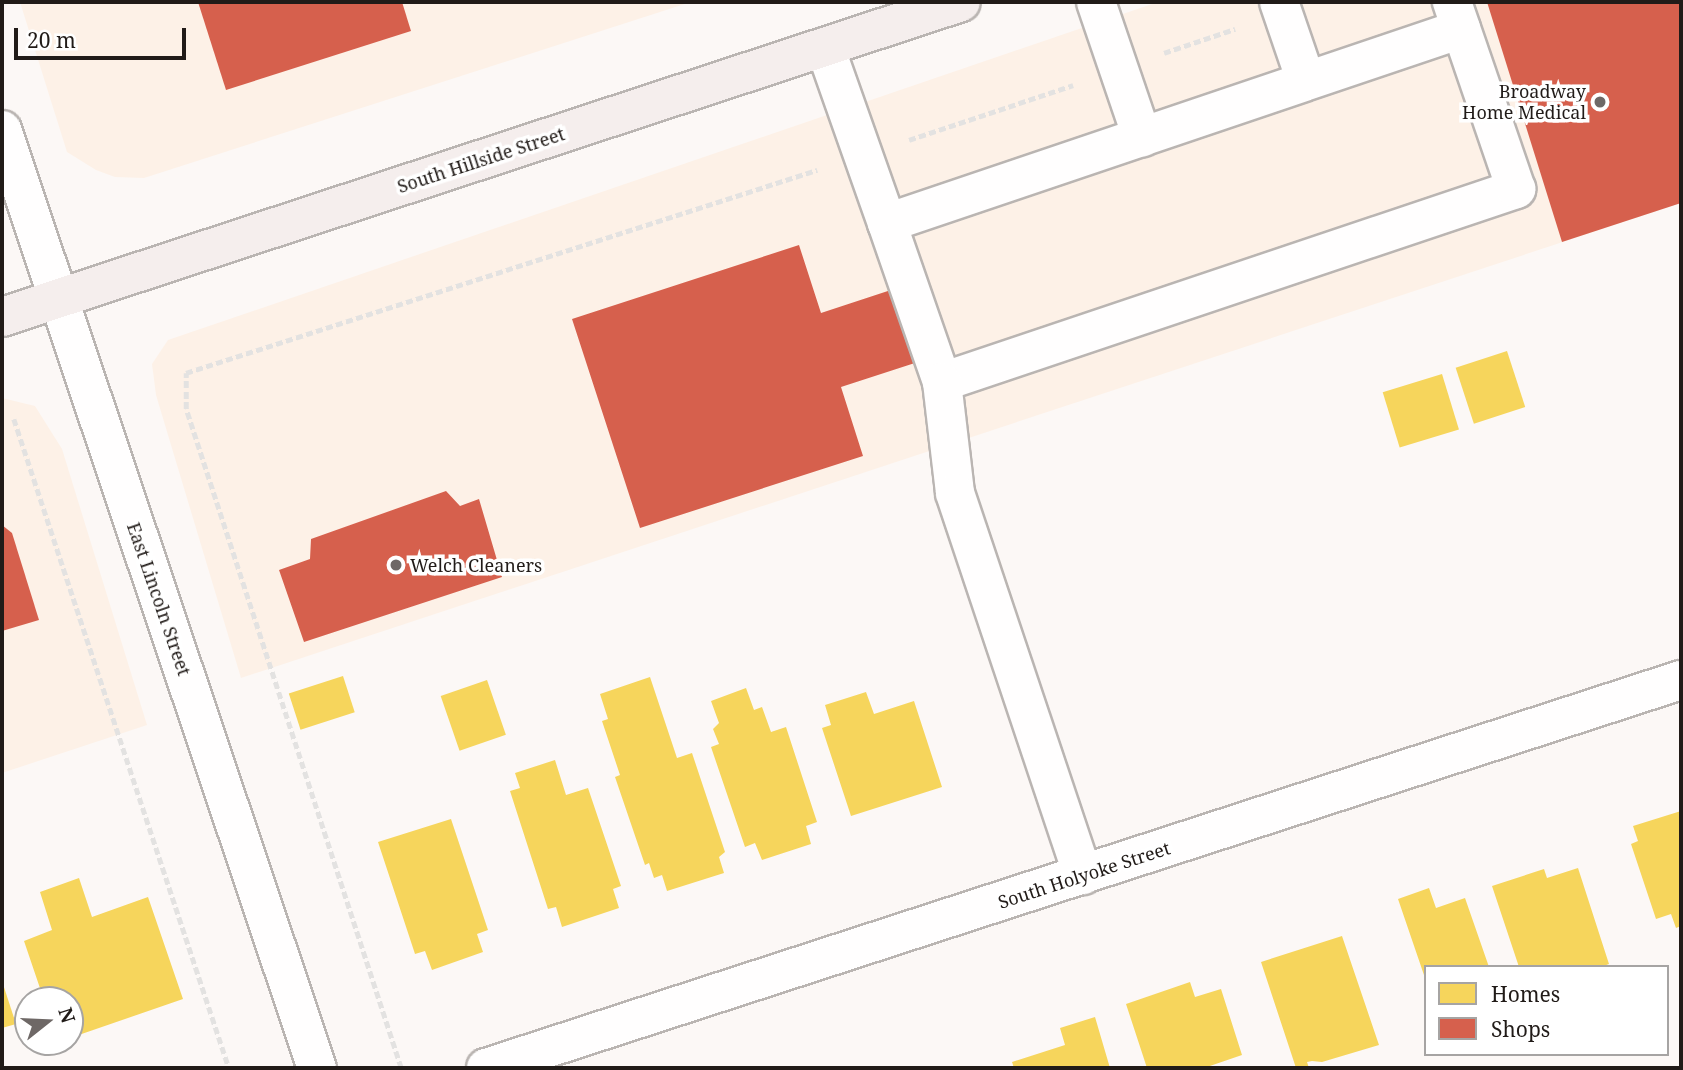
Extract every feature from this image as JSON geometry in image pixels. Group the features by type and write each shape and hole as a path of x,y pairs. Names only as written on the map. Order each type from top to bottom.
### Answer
{"main road":[{"name":"South Hillside Street","path":"2,317 961,2"}],"street":[{"path":"1096,2 1142,137"},
{"path":"1280,7 1306,81"},
{"path":"887,223 1306,81 1457,15 1516,189 942,382"},
{"path":"825,47 942,382 955,493 1083,875"},
{"name":"East Lincoln Street","path":"2,130 317,1068"},
{"name":"South Holyoke Street","path":"486,1068 1681,680"}],"path":[{"path":"401,1068 186,409 186,373 863,155 1119,69 1280,7"},
{"path":"14,419 229,1068"}],"shaded area":[{"path":"20,2 691,2 144,178 115,177 96,170 67,152"},
{"path":"1158,2 1681,2 1681,203 241,678 156,395 152,364 168,340"},
{"path":"2,398 35,406 62,449 147,725 2,773"}],"building: Homes":[{"path":"1507,351 1525,407 1474,424 1456,368"},
{"path":"1442,374 1459,429 1400,448 1383,392"},
{"path":"343,676 355,712 301,730 289,694"},
{"path":"650,677 677,758 692,753 725,852 719,857 724,873 667,891 662,875 654,878 649,863 645,865 615,777 620,775 602,721 608,719 600,694"},
{"path":"487,680 506,735 460,751 441,696"},
{"path":"746,688 754,710 762,707 771,732 786,727 817,822 806,826 811,844 762,860 755,843 745,847 711,747 719,744 713,729 719,723 711,701"},
{"path":"866,692 874,714 914,701 942,787 851,816 822,728 831,725 825,705"},
{"path":"555,760 566,795 588,788 621,886 613,889 619,908 562,927 556,907 548,909 510,791 520,788 515,773"},
{"path":"1681,811 1681,926 1676,928 1671,914 1656,919 1631,844 1638,841 1633,826"},
{"path":"451,819 488,930 477,934 483,952 432,970 425,951 415,954 378,842"},
{"path":"1578,868 1609,964 1518,965 1492,886 1544,869 1547,878"},
{"path":"79,878 92,917 148,897 183,999 84,1033 84,986 39,986 24,941 52,930 40,892"},
{"path":"1429,888 1436,908 1465,898 1488,965 1424,965 1424,975 1398,899"},
{"path":"1342,936 1379,1045 1322,1062 1307,1062 1309,1068 1296,1068 1261,962"},
{"path":"2,981 14,1025 2,1028"},
{"path":"1190,982 1195,997 1221,989 1242,1055 1204,1068 1147,1068 1126,1004"},
{"path":"1095,1017 1110,1068 1014,1068 1012,1062 1065,1045 1060,1028"}],"building: Shops":[{"path":"198,2 402,2 411,31 226,90"},
{"name":"Broadway Home Medical","path":"1487,2 1681,2 1681,203 1562,242"},
{"path":"799,245 821,313 897,288 921,361 841,387 863,456 640,528 572,319"},
{"name":"Welch Cleaners","path":"446,491 460,506 479,499 502,577 304,642 279,570 310,559 311,539"},
{"path":"2,525 12,533 39,620 2,631"}],"place":[{"name":"Broadway Home Medical","path":"1600,102"},
{"name":"Welch Cleaners","path":"396,565"}]}
